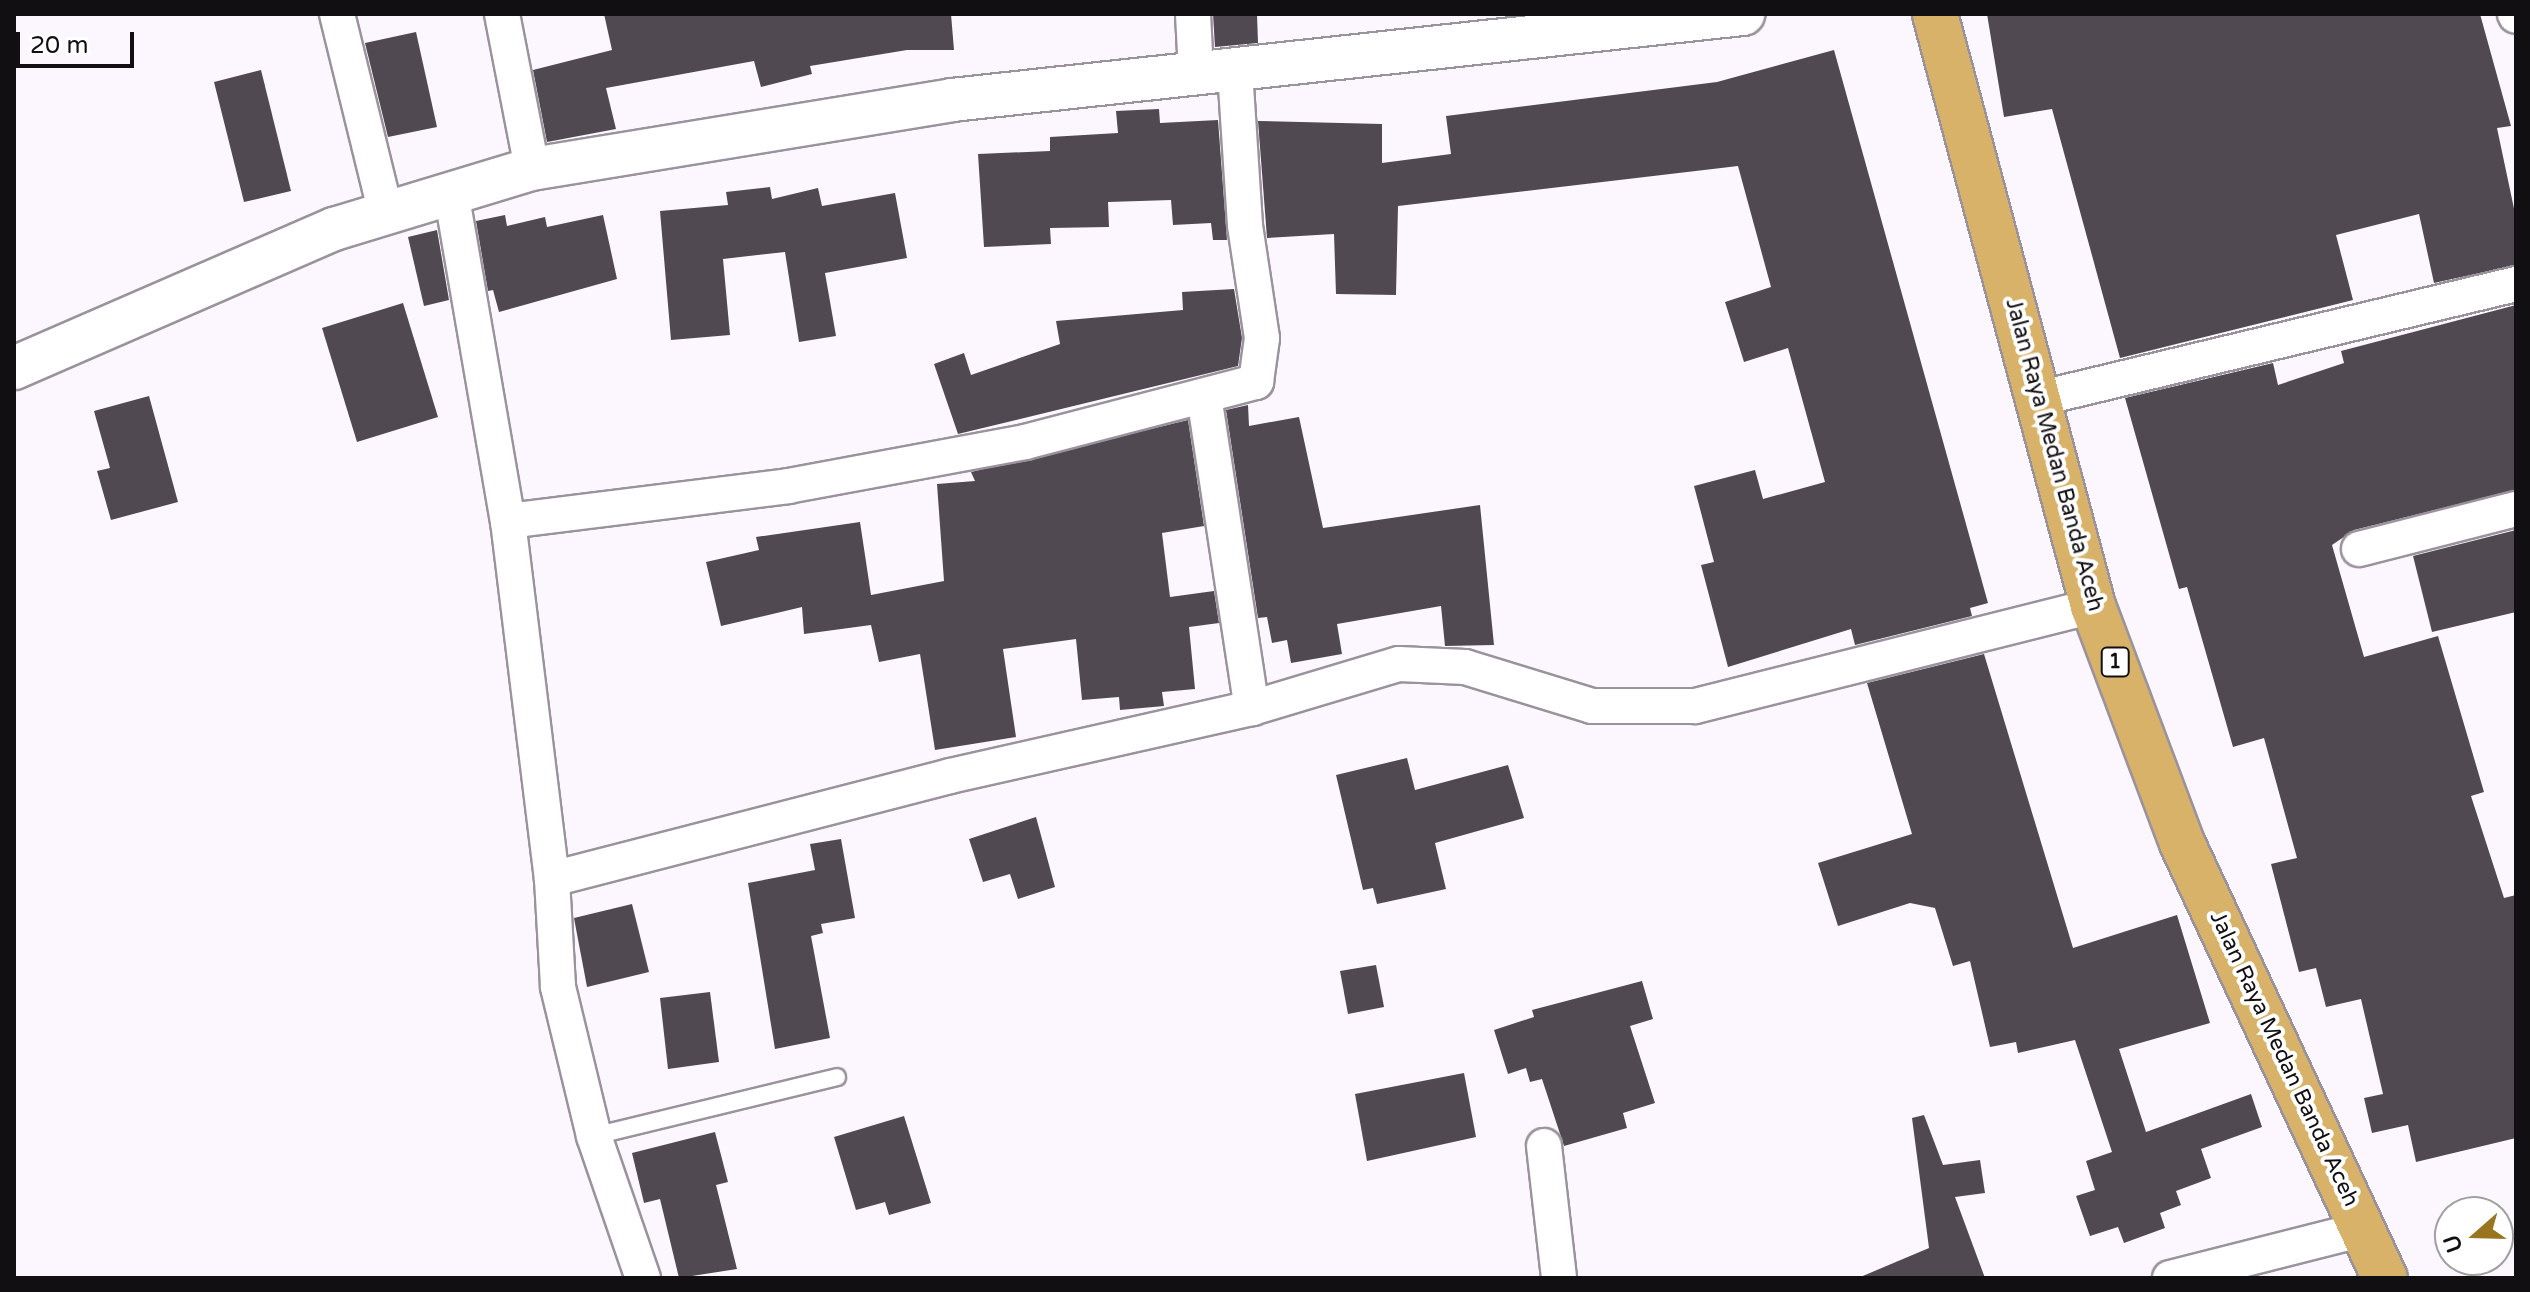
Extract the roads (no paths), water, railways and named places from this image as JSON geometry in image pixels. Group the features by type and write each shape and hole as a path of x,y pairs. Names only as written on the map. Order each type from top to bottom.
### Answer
{"highway":[{"name":"Jalan Raya Medan Banda Aceh","path":"1935,14 2093,606 2182,843 2385,1278"}],"street":[{"path":"337,14 385,209"},
{"path":"502,14 532,169"},
{"path":"508,521 788,486 1025,442 1204,396 1241,390 1262,369 1216,72 1193,14"},
{"path":"14,368 385,209 532,169 952,100 1743,14"},
{"path":"451,192 508,521 552,879 558,987 594,1136 643,1278"},
{"path":"2037,399 2516,284"},
{"path":"1204,396 1252,708"},
{"path":"2359,549 2516,509"},
{"path":"552,879 950,776 1252,708 1399,664 1436,661 1592,706 1695,706 2093,606"},
{"path":"1544,1146 1559,1278"},
{"path":"2170,1278 2363,1229"}],"lane":[{"path":"594,1136 837,1077"}]}
